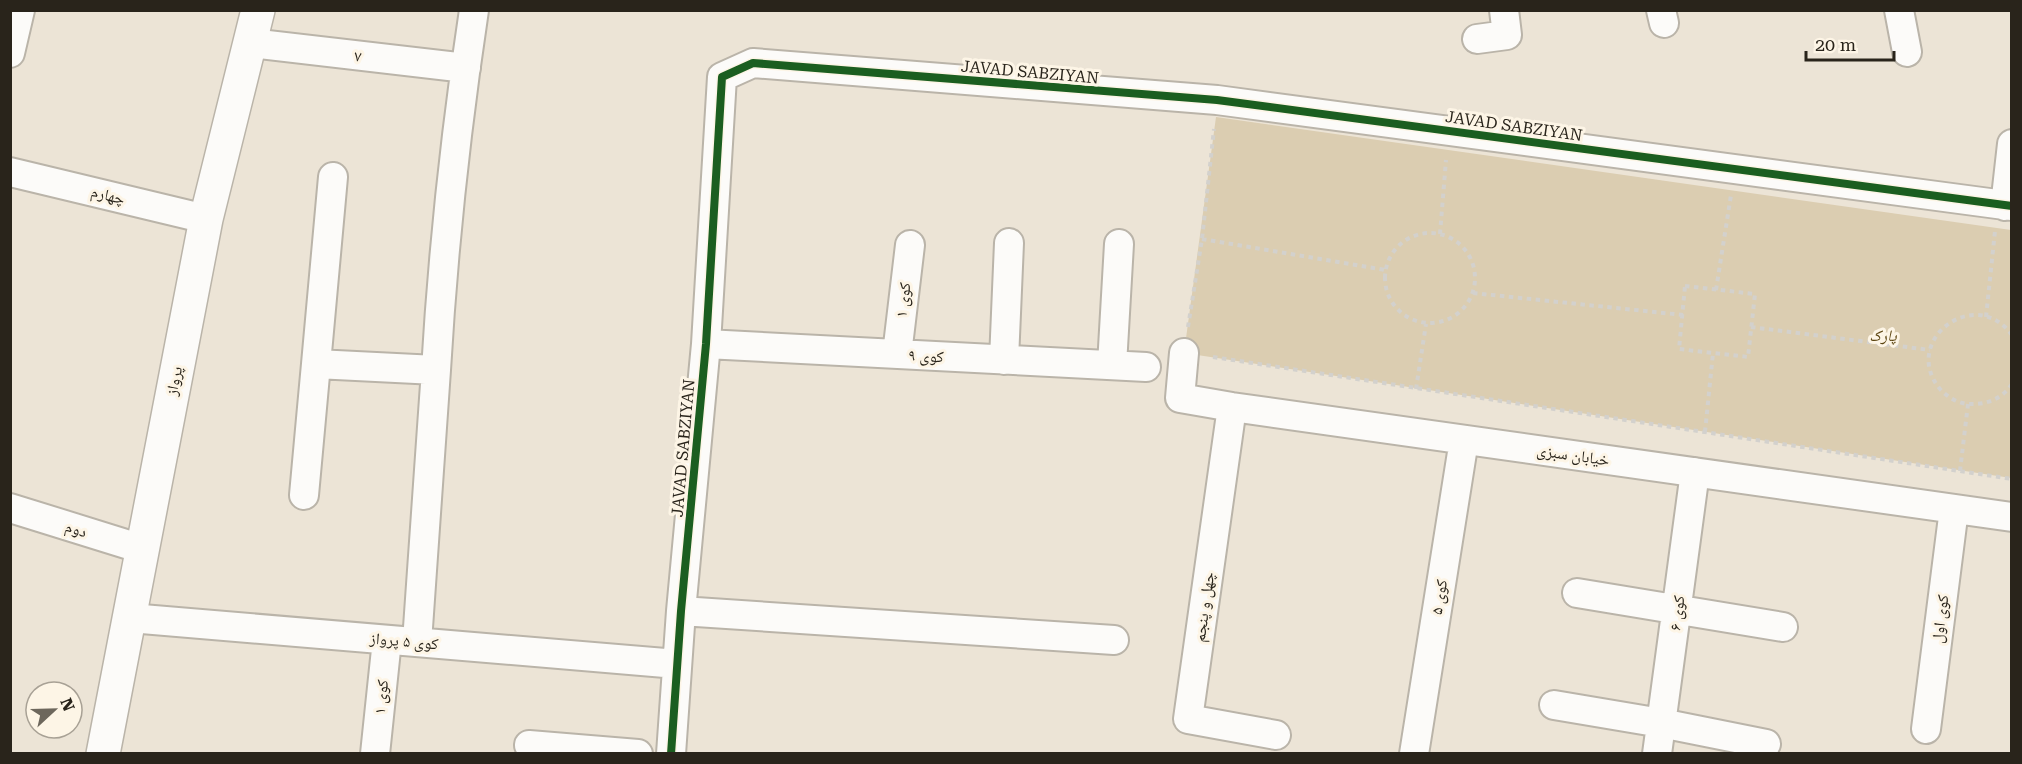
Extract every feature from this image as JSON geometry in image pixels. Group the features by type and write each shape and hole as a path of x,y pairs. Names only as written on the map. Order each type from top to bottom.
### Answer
{"street":[{"path":"10,53 20,10"},
{"name":"پرواز","path":"103,753 206,219 258,10"},
{"path":"417,642 440,292 474,10"},
{"path":"1477,39 1507,35 1504,10"},
{"path":"1899,10 1907,52"},
{"name":"۷","path":"250,43 466,69"},
{"name":"JAVAD SABZIYAN","path":"671,753 681,611 706,344 722,77 753,63 1217,100 2007,213"},
{"path":"2007,213 2012,144"},
{"name":"چهارم","path":"10,171 206,219"},
{"path":"304,495 333,177"},
{"path":"1004,360 1009,243"},
{"path":"1112,365 1119,244"},
{"name":"کوی ۱","path":"897,354 910,245"},
{"name":"کوی ۹","path":"706,344 1146,367"},
{"name":"خیابان سبزی","path":"1184,353 1180,398 2012,517"},
{"path":"316,364 436,370"},
{"name":"چهل و پنجم","path":"1232,407 1188,719 1276,735"},
{"name":"کوی ۵","path":"1414,753 1464,440"},
{"name":"کوی ۶","path":"1657,753 1695,472"},
{"name":"دوم","path":"10,508 142,549"},
{"name":"کوی اول","path":"1926,729 1954,509"},
{"path":"1577,593 1783,627"},
{"path":"681,611 1114,640"},
{"name":"کوی ۵ پرواز","path":"130,618 677,664"},
{"name":"کوی ۱","path":"375,753 387,640"},
{"path":"1554,705 1766,744"},
{"path":"529,745 638,753"}],"path":[{"path":"1214,128 1202,239 1184,353 2012,478"},
{"path":"1440,234 1447,150"},
{"path":"1716,290 1732,188"},
{"path":"1986,316 1995,227 2007,213"},
{"path":"1425,233 1440,234 1454,239 1465,249 1473,262 1476,278 1473,293 1466,306 1455,317 1441,323 1426,324 1411,320 1398,311 1389,299 1385,285 1385,270 1389,256 1398,245 1411,236 1425,233"},
{"path":"1202,239 1385,270"},
{"path":"1685,286 1716,290 1755,294 1748,357 1679,349 1685,286"},
{"path":"1473,293 1683,315"},
{"path":"2012,335 2000,323 1986,316 1972,314 1944,326 1935,337 1930,350 1929,365 1934,380 1942,391 1954,400 1968,404 1983,404 1997,399 2012,384"},
{"path":"1416,389 1426,324"},
{"path":"1751,327 1930,350"},
{"path":"1705,432 1713,353"},
{"path":"1960,471 1968,404"}],"green space":[{"name":"پارک","path":"1216,117 2011,230 2011,478 1184,353"}],"cycle path":[{"path":"671,754 681,611 706,344 722,77 753,63 1217,100 2012,206"}]}
